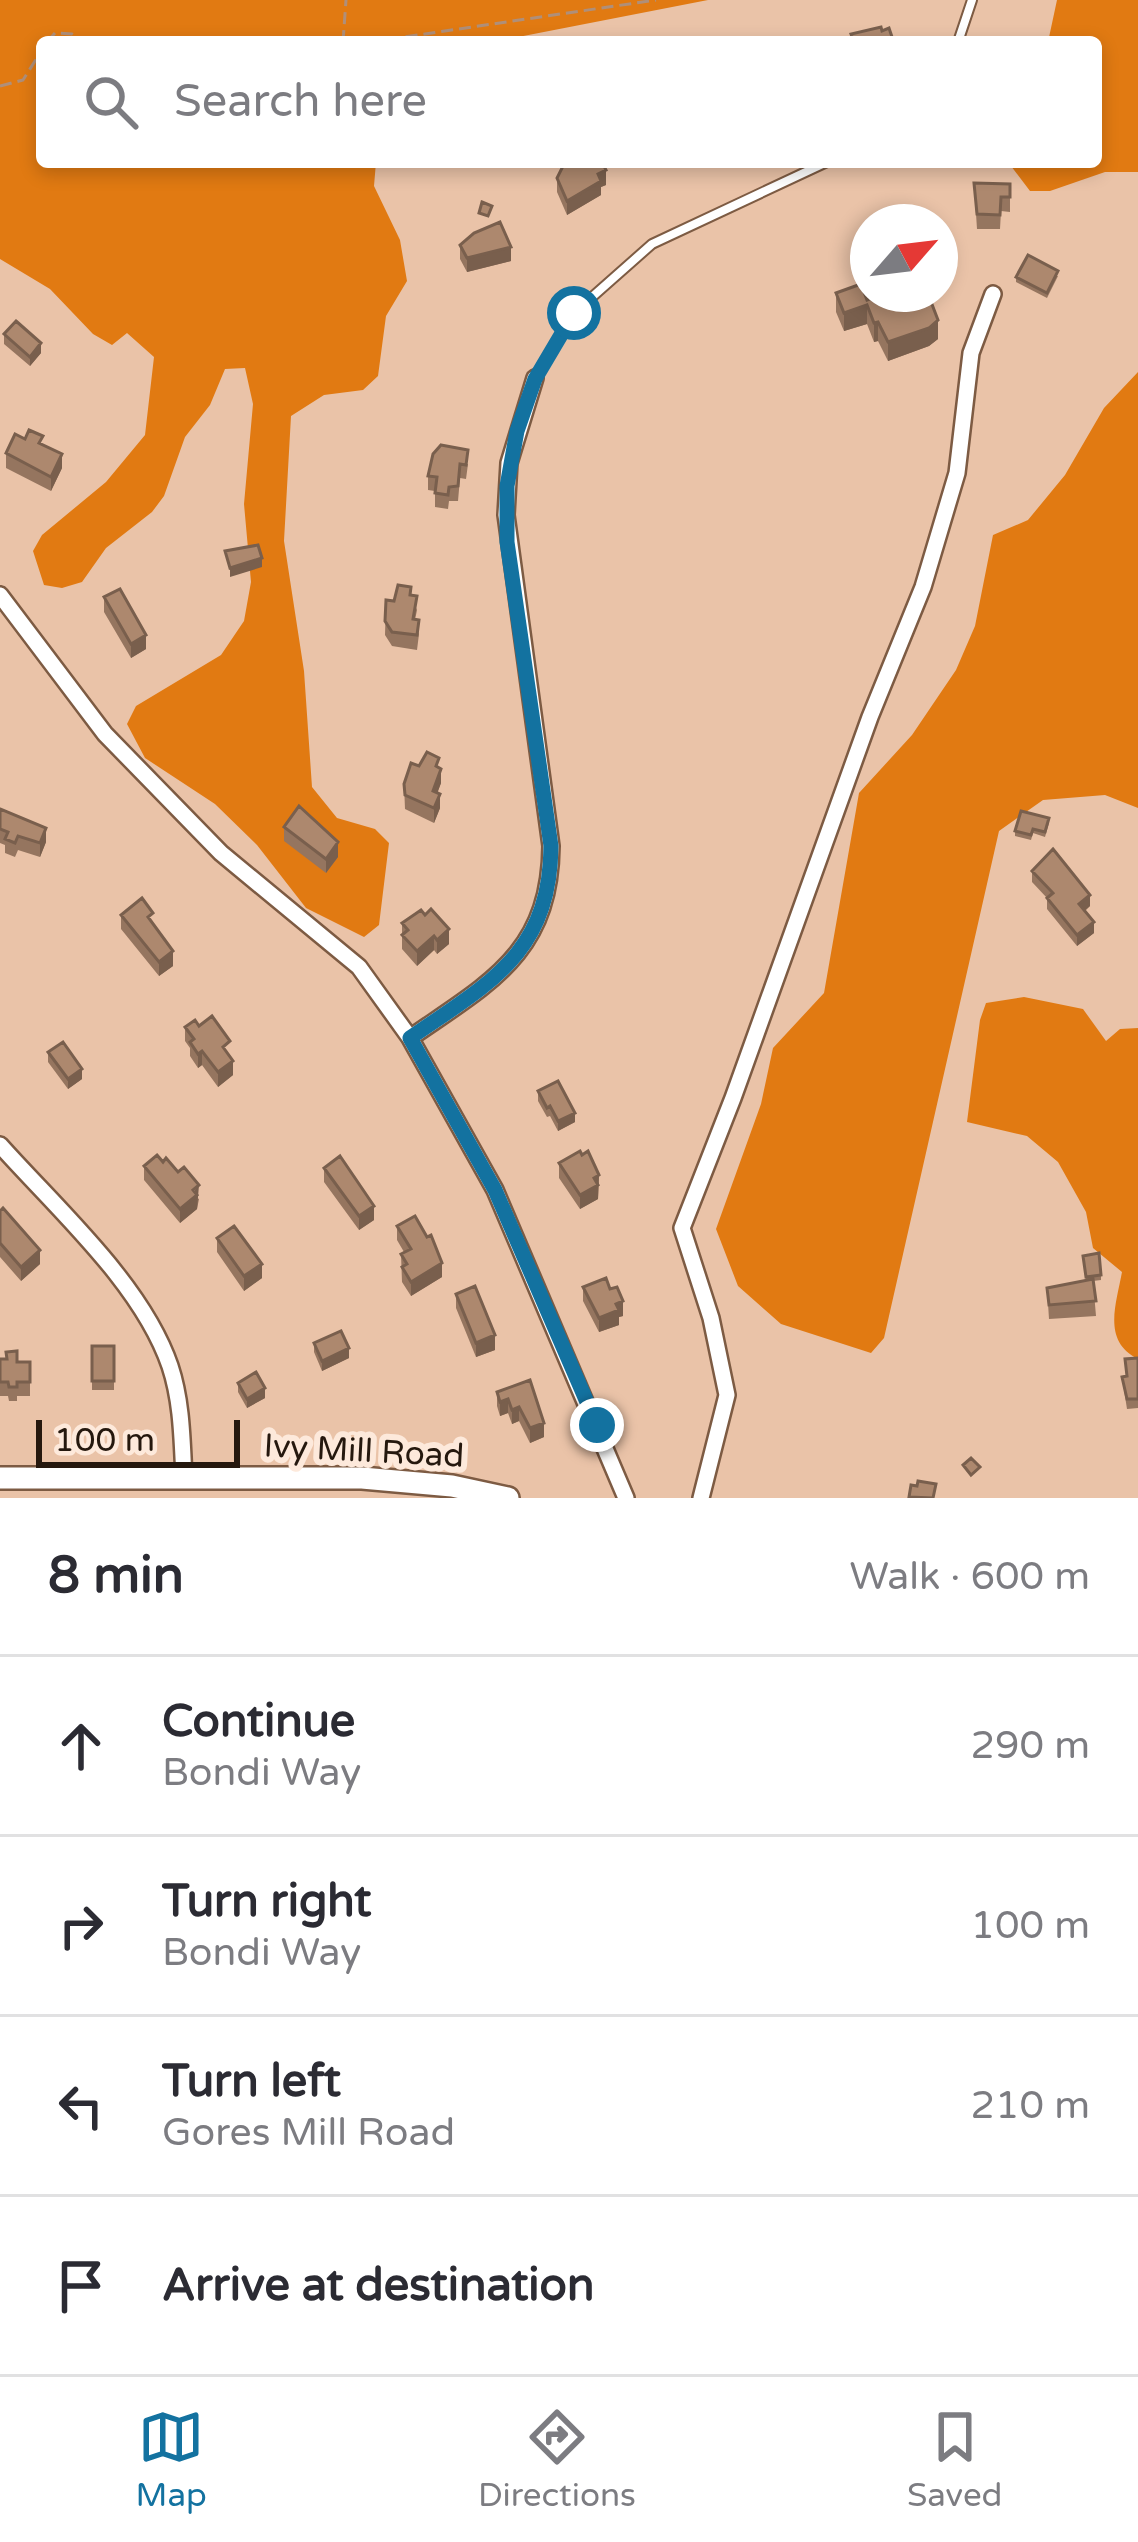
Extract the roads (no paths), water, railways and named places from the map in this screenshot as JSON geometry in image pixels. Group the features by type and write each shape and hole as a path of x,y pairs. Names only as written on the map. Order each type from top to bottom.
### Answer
{"street":[{"path":"701,1498 728,1395 711,1318 682,1228 870,717 923,587 957,473 970,353 993,294"},
{"path":"410,1038 486,985 513,960 541,917 547,896 551,846 506,515 509,463 535,379"},
{"path":"0,595 69,689 146,778 221,853 359,967 410,1038 468,1136 513,1228 626,1498"},
{"path":"0,1145 105,1262 150,1324 176,1391 184,1478"},
{"name":"Ivy Mill Road","path":"0,1478 362,1478 452,1486 508,1498"}],"lane":[{"path":"960,36 973,0"},
{"path":"535,379 574,313 628,262 652,244 814,168"}]}
